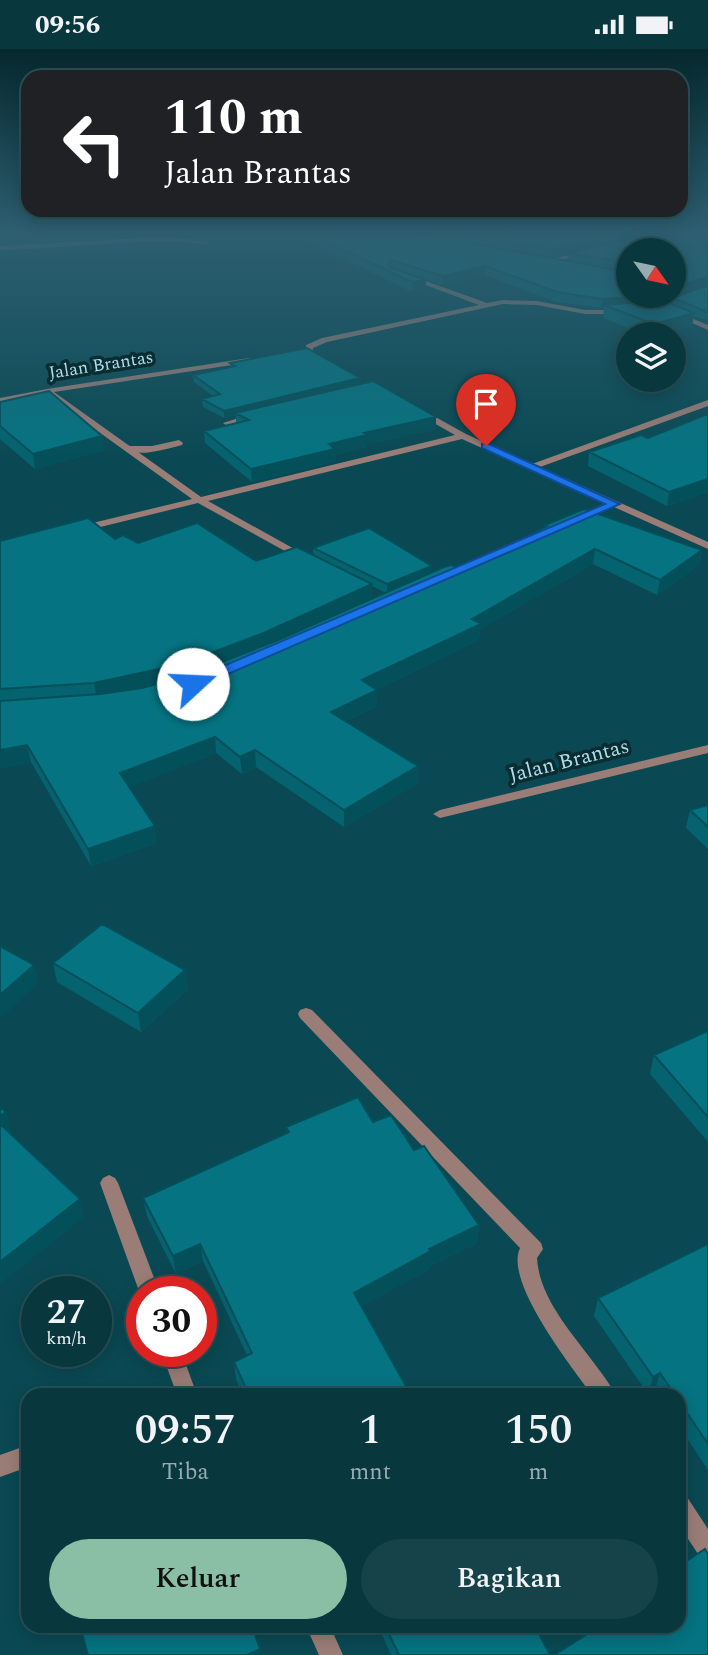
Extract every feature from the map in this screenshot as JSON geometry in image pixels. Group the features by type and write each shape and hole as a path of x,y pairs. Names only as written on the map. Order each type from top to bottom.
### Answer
{"street":[{"path":"310,353 309,347 325,340 477,307"},
{"path":"555,307 585,312 633,311"},
{"path":"648,309 662,308 708,328"},
{"name":"Jalan Brantas","path":"0,401 47,391 258,359"},
{"path":"47,391 198,499 309,561"},
{"path":"531,467 708,403"},
{"path":"407,405 463,436 708,546"},
{"path":"227,423 267,413"},
{"path":"66,532 463,436"},
{"path":"128,449 152,449 179,443"},
{"path":"564,526 614,504"},
{"path":"438,579 501,552"},
{"name":"Jalan Brantas","path":"440,814 708,749"},
{"path":"306,1014 534,1249 527,1254 529,1281 539,1301 600,1388"},
{"path":"109,1183 143,1276"},
{"path":"177,1367 184,1388"},
{"path":"0,1466 21,1458"},
{"path":"686,1516 708,1549"},
{"path":"321,1633 331,1655"}],"building":[{"path":"609,307 682,308 694,313 661,322 649,322"},
{"path":"695,307 708,307 708,312"},
{"path":"307,348 360,378 224,411 202,399 220,394 193,375 235,366 230,363"},
{"path":"373,381 436,417 364,433 367,435 329,444 335,449 251,469 204,431 249,420 235,413"},
{"path":"49,391 102,436 33,454 0,426 0,402"},
{"path":"708,414 708,479 669,492 589,452 641,435 648,438"},
{"path":"584,509 702,550 660,580 595,549 472,619 481,624 362,680 377,690 331,712 418,766 344,810 255,750 240,757 215,737 120,773 155,826 88,849 27,745 0,750 0,701 100,694 142,688 192,674 278,640 444,567 452,565 461,570 547,526 545,525"},
{"path":"88,518 115,539 123,535 138,543 197,523 256,561 297,547 372,584 266,632 182,664 94,683 0,689 0,541"},
{"path":"369,528 432,566 387,584 313,548"},
{"path":"708,805 708,827 690,810"},
{"path":"102,924 185,970 138,1013 53,963"},
{"path":"0,946 34,965 0,995"},
{"path":"708,1031 708,1117 654,1055"},
{"path":"358,1097 373,1122 391,1115 414,1150 424,1146 479,1225 429,1249 431,1251 354,1293 407,1388 246,1388 234,1362 252,1353 200,1244 173,1256 143,1198 289,1132 286,1127"},
{"path":"0,1124 80,1199 0,1262"},
{"path":"708,1244 708,1444 686,1411 686,1388 670,1388 660,1373 653,1377 598,1298"},
{"path":"705,1549 708,1554 708,1655 554,1655 589,1633 686,1633 686,1561"},
{"path":"82,1633 254,1633 260,1649 247,1655 88,1655"},
{"path":"388,1633 539,1633 550,1655 399,1655"}],"route":[{"path":"193,684 614,504 486,446"}]}
